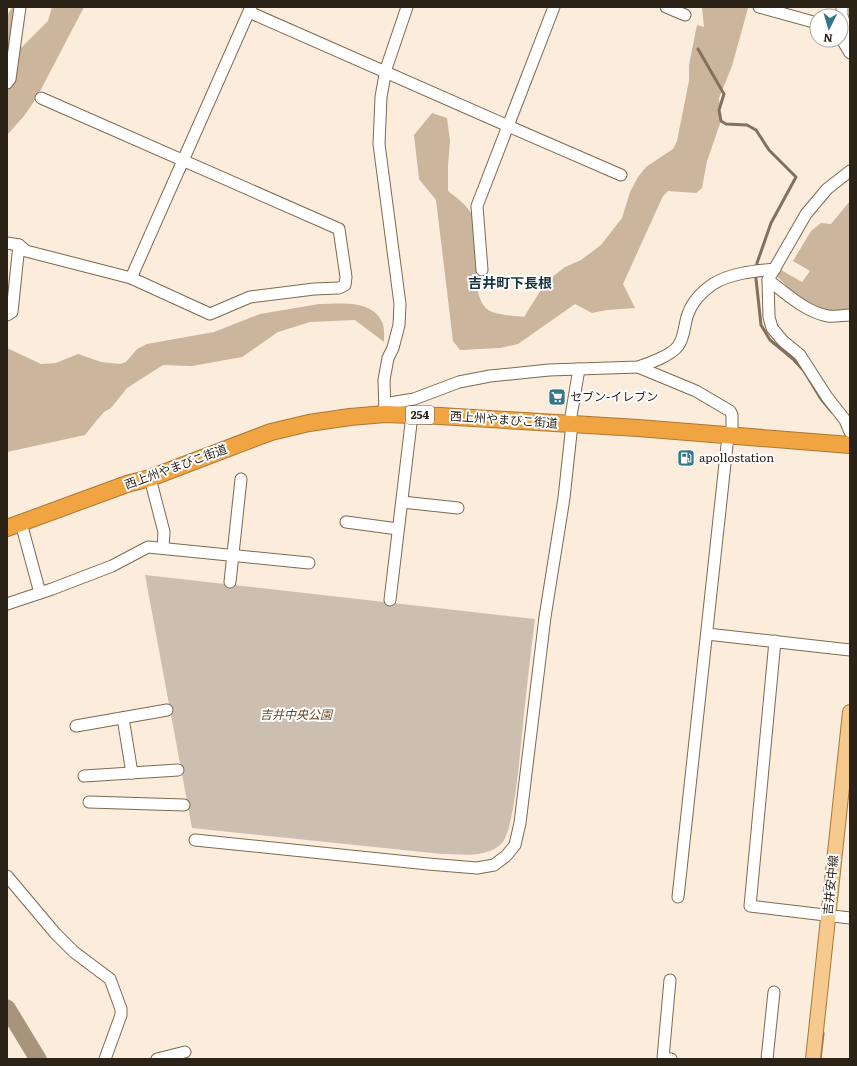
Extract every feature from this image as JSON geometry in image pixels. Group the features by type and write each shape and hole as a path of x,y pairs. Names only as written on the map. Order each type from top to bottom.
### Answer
{"highway":[{"name":"西上州やまびこ街道","path":"14,525 127,484 150,478 271,432 309,423 350,417 387,409 412,415 572,424 850,445"}],"main road":[{"name":"吉井安中線","path":"813,1059 850,712"}],"street":[{"path":"7,83 10,79 20,7"},
{"path":"407,7 385,72 381,97 379,144 400,304 400,325 393,348 388,358 384,380 387,409 459,382 490,376 549,370 645,365 666,355 678,347 688,313 694,302 713,284 725,278 740,274 775,269"},
{"path":"482,270 477,206 554,7"},
{"path":"666,7 685,16"},
{"path":"760,7 809,20"},
{"path":"842,7 842,16 850,38"},
{"path":"131,278 250,9 385,72 621,175"},
{"path":"7,243 19,245 26,251 131,278 210,314 250,298 338,288 345,285 346,277 339,230 41,98"},
{"path":"850,171 827,189 806,214 768,280 769,317 772,328 783,341 800,355 827,397 845,420 850,432"},
{"path":"7,315 12,312 19,245"},
{"path":"768,280 815,313 830,317 850,315"},
{"path":"638,366 696,391 730,411 732,415 678,897"},
{"path":"195,840 420,864 477,868 494,865 506,856 515,845 520,823 545,616 564,498 572,424 571,416 579,369"},
{"path":"390,600 412,415"},
{"path":"150,478 164,532 163,548"},
{"path":"230,582 241,479"},
{"path":"402,502 458,508"},
{"path":"346,522 398,529"},
{"path":"14,525 40,593"},
{"path":"7,604 112,566 148,547 309,563"},
{"path":"707,634 850,650"},
{"path":"775,641 750,906 850,918"},
{"path":"76,726 167,710"},
{"path":"123,718 132,773"},
{"path":"84,776 178,770"},
{"path":"89,802 184,805"},
{"path":"7,876 55,933 74,952 110,979 121,1009 121,1015 105,1059"},
{"path":"670,980 663,1058 671,1059"},
{"path":"767,1059 774,992"},
{"path":"158,1059 185,1052"}],"green space":[{"name":"吉井中央公園","path":"145,575 535,619 516,791 510,823 502,843 496,848 481,854 442,854 192,828"}],"shaded area":[{"path":"12,7 16,7 11,43 22,47 48,21 52,7 84,7 37,97 24,116 7,135 7,16"},
{"path":"702,7 748,8 732,66 719,98 721,121 707,161 702,188 696,193 668,191 663,196 623,284 635,308 607,310 592,313 575,304 518,344 500,348 460,350 453,341 436,200 419,179 414,135 432,113 447,118 450,141 448,191 467,208 472,215 475,225 477,237 478,293 483,304 490,311 524,317 546,282 565,267 581,260 601,245 622,218 630,192 638,177 646,167 673,149 677,141 689,81 689,65 697,25 704,27"},
{"path":"850,201 850,310 833,312 823,311 815,308 800,298 775,274 781,270 802,282 810,271 793,261 811,231 821,223 831,224"},
{"path":"319,304 353,304 362,306 376,313 383,325 384,342 355,320 310,322 278,332 242,357 192,366 163,365 127,388 111,408 104,412 85,435 7,452 7,348 41,364 56,363 78,354 101,362 120,364 126,362 137,349 147,344 214,332 260,314"}],"waterway":[{"path":"698,49 724,94 719,110 721,121 726,124 747,125 756,130 769,150 796,177 771,223 757,263 756,279 761,325 770,340 793,359 804,371 821,399 832,412"},
{"path":"7,1008 38,1059"},
{"path":"820,1059 823,1033"}],"place":[{"name":"セブン-イレブン","path":"557,397"},
{"name":"apollostation","path":"686,458"}],"district":[{"name":"吉井町下長根","path":"510,283"}]}
